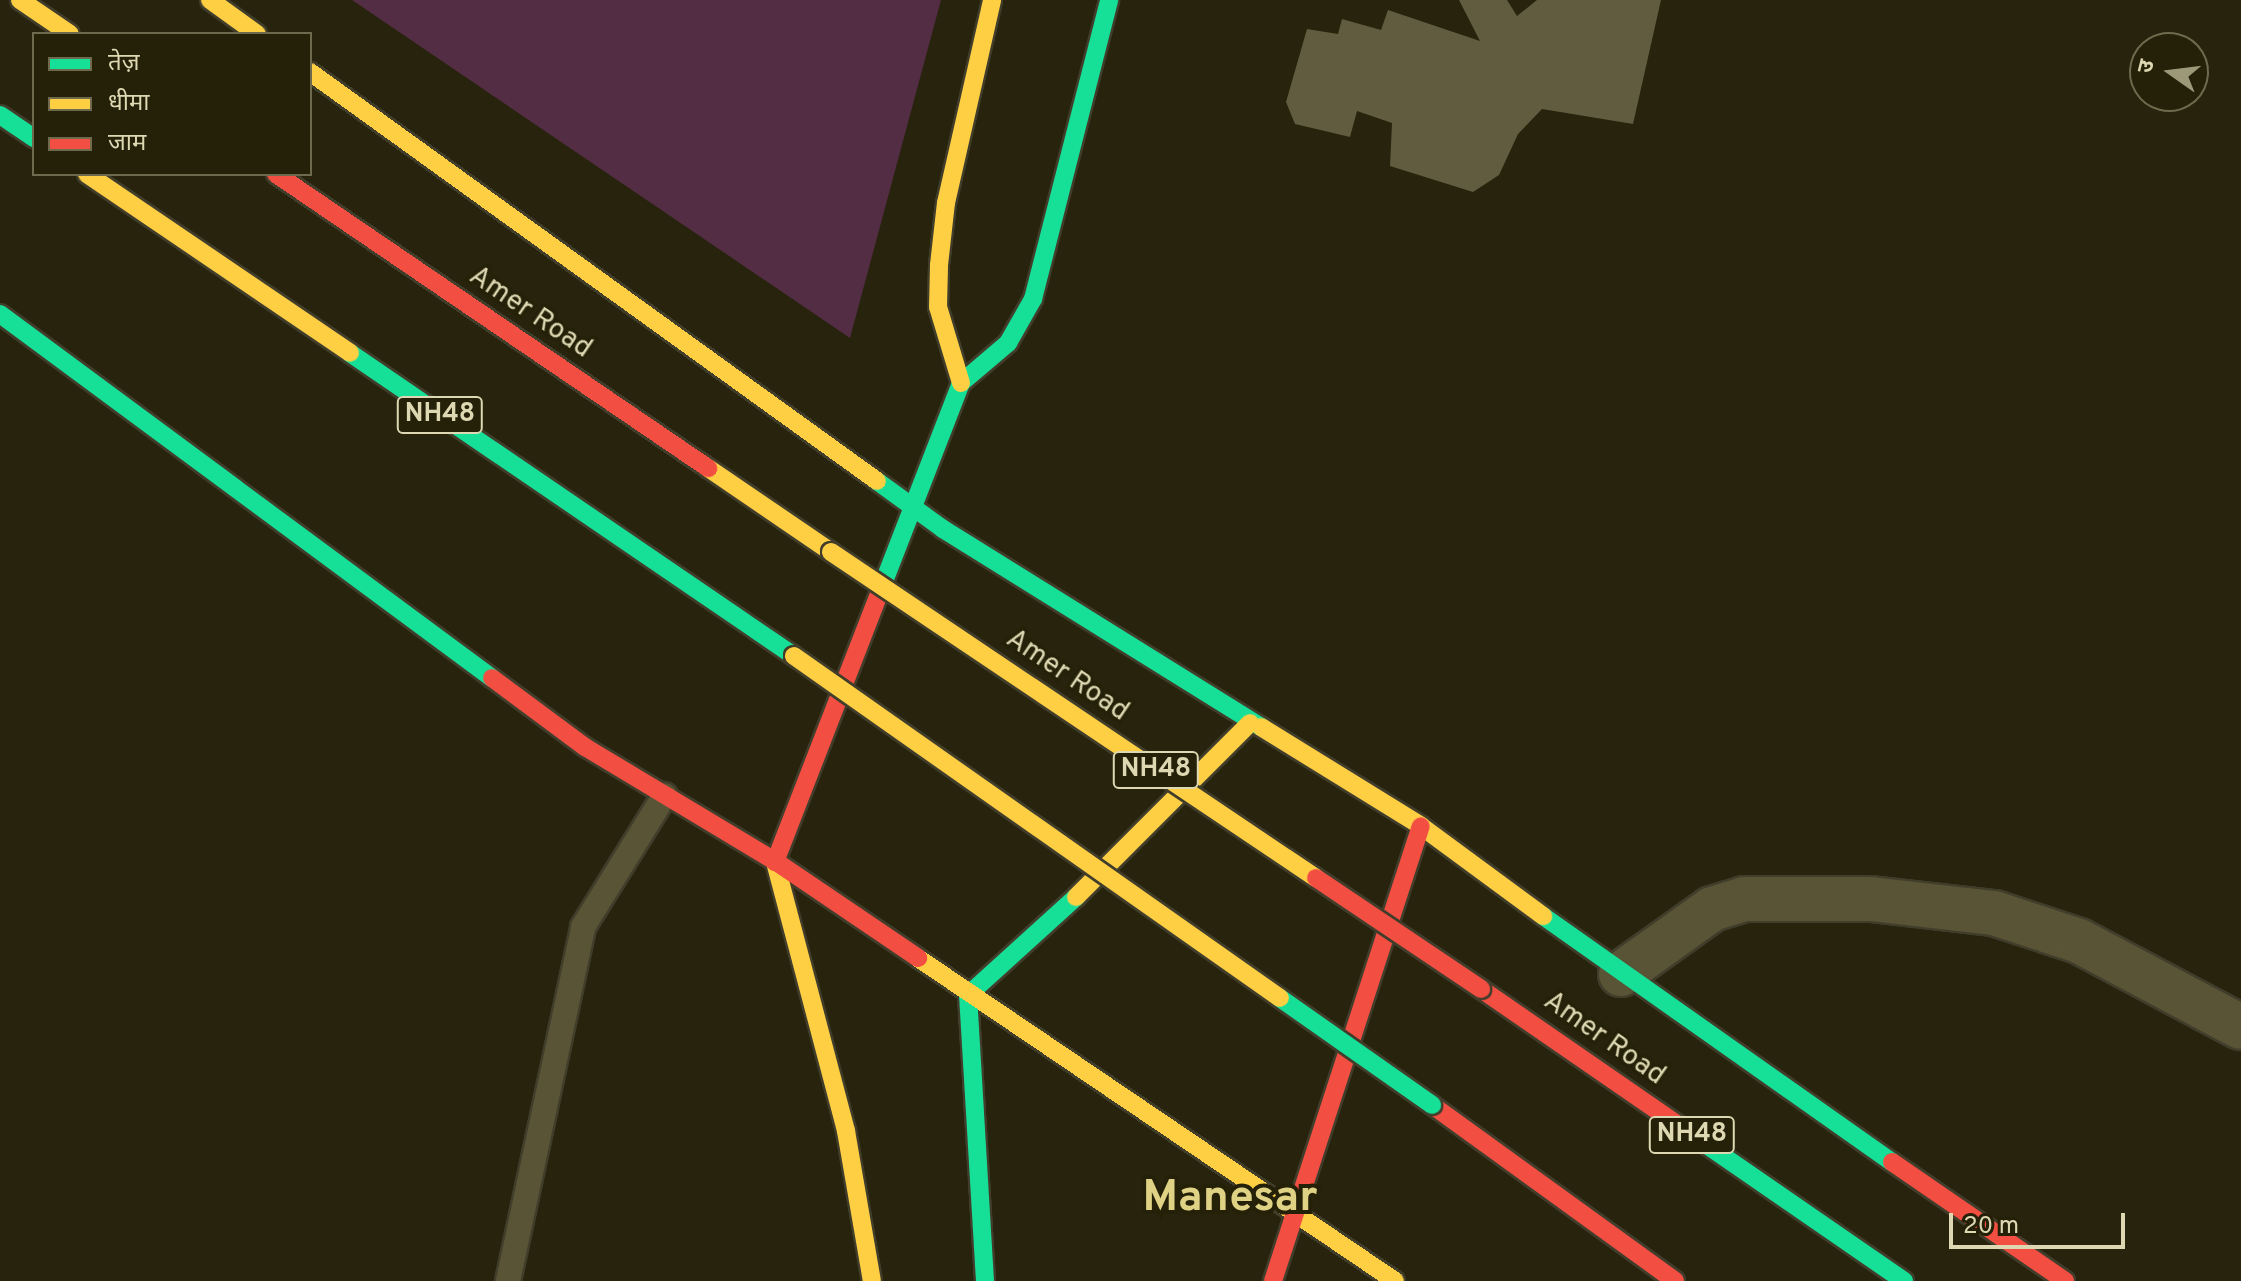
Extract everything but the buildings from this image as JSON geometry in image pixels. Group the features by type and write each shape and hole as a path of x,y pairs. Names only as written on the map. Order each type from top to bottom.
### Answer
{"main road":[{"path":"20,0 67,32"},
{"path":"210,0 254,32"},
{"path":"961,383 938,307 939,265 946,203 992,0"},
{"path":"872,1281 846,1131 775,861 961,383 1008,343 1033,299 1109,0"},
{"path":"312,73 913,506 1250,723 1421,826 1621,974 2065,1281"},
{"path":"0,115 32,137"},
{"name":"NH48","path":"90,176 794,656 1432,1105 1675,1281"},
{"name":"Amer Road","path":"279,176 1481,989 1904,1281"},
{"path":"0,314 585,747 775,861 968,995 1395,1281"},
{"path":"968,995 1130,848 1250,723"},
{"path":"1273,1281 1421,826"},
{"path":"968,995 985,1281"}],"street":[{"path":"1621,974 1712,909 1744,899 1871,899 1994,913 2079,941 2241,1027"}],"lane":[{"path":"508,1281 583,927 665,795"}],"shaded area":[{"path":"352,0 941,0 850,338"}],"traffic: fast":[{"path":"883,584 961,383 1008,343 1033,299 1109,0"},
{"path":"0,115 32,137"},
{"path":"0,314 492,678"},
{"path":"350,353 794,656"},
{"path":"877,481 943,529 1261,727"},
{"path":"985,1281 968,995 1076,897"},
{"path":"1543,916 1892,1162"},
{"path":"1280,998 1432,1105"},
{"path":"1704,1143 1904,1281"}],"traffic: slow":[{"path":"20,0 67,32"},
{"path":"210,0 254,32"},
{"path":"961,383 938,307 939,265 946,203 992,0"},
{"path":"312,73 877,481"},
{"path":"90,176 350,353"},
{"path":"708,468 831,552"},
{"path":"831,552 1316,878"},
{"path":"794,656 1280,998"},
{"path":"1076,897 1250,723"},
{"path":"1261,727 1421,826 1543,916"},
{"path":"775,862 846,1131 872,1281"},
{"path":"918,958 1395,1281"}],"traffic: jam":[{"path":"279,176 708,468"},
{"path":"775,862 883,584"},
{"path":"492,678 585,747 775,861 918,958"},
{"path":"1273,1281 1421,826"},
{"path":"1316,878 1481,989"},
{"path":"1481,989 1704,1143"},
{"path":"1432,1105 1675,1281"},
{"path":"1892,1162 2065,1281"}],"district":[{"name":"Manesar","path":"1230,1199"}]}
